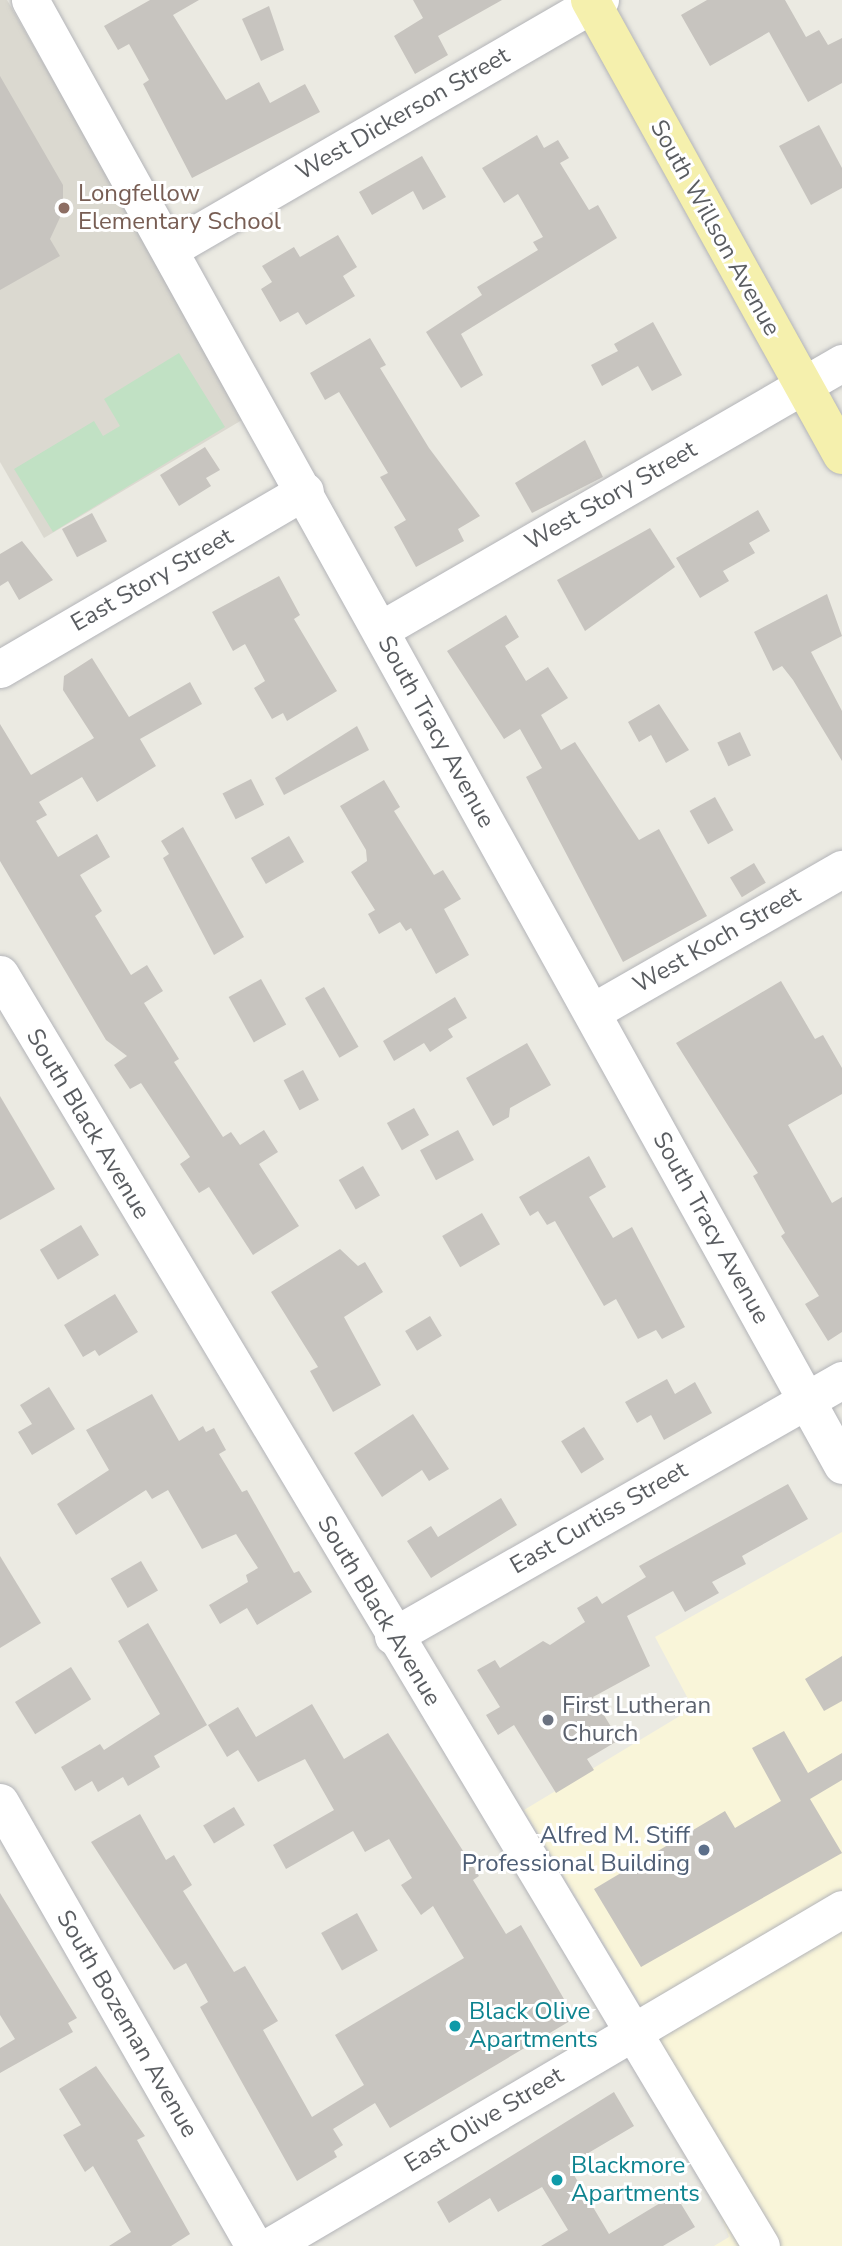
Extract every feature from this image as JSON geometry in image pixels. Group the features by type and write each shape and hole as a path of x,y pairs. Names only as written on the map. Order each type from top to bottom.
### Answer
{"main road":[{"name":"South Willson Avenue","path":"594,1 842,455"}],"street":[{"name":"South Tracy Avenue","path":"30,0 305,491 842,1465"},
{"name":"West Dickerson Street","path":"170,249 594,1"},
{"name":"West Story Street","path":"380,630 842,363"},
{"name":"East Story Street","path":"0,669 305,491"},
{"name":"West Koch Street","path":"592,1012 842,869"},
{"name":"South Black Avenue","path":"0,974 393,1636 761,2246"},
{"name":"East Curtiss Street","path":"393,1636 842,1380"},
{"name":"South Bozeman Avenue","path":"0,1802 254,2246"},
{"name":"East Olive Street","path":"270,2246 842,1909"}],"shaded area":[{"name":"Longfellow Elementary School","path":"0,0 7,0 247,417 44,538 0,462"},
{"path":"842,1532 842,2246 714,2246 729,2237 637,1998 524,1810 693,1708 655,1637"}],"green space":[{"path":"179,353 225,427 53,532 14,469 94,421 103,436 120,426 104,399"}],"building":[{"path":"150,0 199,0 173,15 226,100 259,82 270,103 305,84 320,112 192,178 143,84 149,80 129,44 118,50 104,26"},
{"path":"413,0 502,0 438,36 448,55 415,74 394,36 423,18"},
{"path":"707,0 785,0 806,37 819,30 828,45 842,38 842,83 808,102 769,32 710,66 681,15"},
{"path":"269,6 284,50 261,61 242,19"},
{"path":"0,76 63,185 63,211 50,239 60,256 0,290"},
{"path":"819,125 842,168 842,188 811,205 779,146"},
{"path":"537,135 544,148 558,140 569,158 560,163 589,210 598,205 617,238 461,334 483,375 461,388 426,332 482,295 477,287 538,250 533,242 543,237 518,194 504,203 482,168"},
{"path":"422,156 446,197 423,210 413,191 372,215 359,192"},
{"path":"338,235 357,267 343,276 355,296 306,325 298,312 280,322 261,289 272,282 262,266 294,247 300,257"},
{"path":"653,322 682,375 652,391 638,366 602,386 591,365 618,351 614,344"},
{"path":"370,338 386,365 380,368 429,448 480,516 458,529 464,541 416,567 394,527 406,520 380,477 388,473 339,392 325,400 310,373"},
{"path":"585,440 603,477 532,513 515,483"},
{"path":"205,447 220,470 206,478 211,486 179,506 160,475"},
{"path":"758,510 770,531 749,543 755,553 723,571 729,581 700,598 676,558"},
{"path":"92,513 107,541 77,557 62,529"},
{"path":"650,528 675,567 585,631 557,580"},
{"path":"22,541 53,580 19,600 8,581 0,586 0,554"},
{"path":"279,576 300,615 294,619 337,691 287,721 283,713 272,719 254,688 265,681 245,644 233,651 212,612"},
{"path":"827,594 842,636 811,652 842,711 842,761 793,680 782,666 773,671 754,632"},
{"path":"506,615 519,637 505,646 526,681 548,667 568,698 541,715 561,750 575,742 639,840 659,829 707,916 623,962 526,777 542,768 520,729 504,739 447,651"},
{"path":"92,658 129,717 190,682 202,704 140,739 156,766 97,802 82,777 39,802 47,815 36,821 58,857 97,834 110,857 80,875 102,911 95,916 131,975 147,965 163,991 144,1003 179,1059 174,1062 223,1137 231,1132 240,1145 264,1130 278,1152 259,1164 299,1226 253,1255 209,1187 199,1193 180,1164 190,1157 141,1083 130,1089 114,1065 127,1056 106,1040 0,861 0,724 31,775 94,738 63,690 64,676"},
{"path":"659,704 689,750 666,763 651,735 639,742 628,722"},
{"path":"357,726 369,750 284,795 275,778"},
{"path":"740,732 751,756 728,766 717,743"},
{"path":"251,779 264,805 236,819 222,794"},
{"path":"384,780 400,807 394,811 434,875 443,870 461,899 444,909 469,955 436,974 411,928 406,931 400,922 379,934 368,914 375,910 351,872 367,861 366,850 340,806"},
{"path":"715,797 733,830 708,844 690,811"},
{"path":"183,827 244,937 214,955 163,858 169,854 161,841"},
{"path":"289,836 304,862 266,884 251,858"},
{"path":"754,863 766,883 742,897 730,877"},
{"path":"261,979 286,1024 254,1042 229,997"},
{"path":"781,981 815,1039 823,1035 842,1068 842,1094 788,1125 832,1203 842,1197 842,1332 828,1341 805,1304 819,1296 781,1236 785,1233 753,1176 758,1173 676,1043"},
{"path":"324,987 359,1047 339,1058 305,998"},
{"path":"455,997 467,1018 448,1029 453,1037 430,1052 424,1043 394,1061 383,1041"},
{"path":"527,1043 551,1085 510,1108 509,1117 493,1126 466,1078"},
{"path":"303,1070 319,1100 300,1110 284,1080"},
{"path":"0,1096 55,1189 0,1220"},
{"path":"414,1108 429,1135 402,1150 387,1123"},
{"path":"458,1130 474,1160 436,1180 420,1150"},
{"path":"589,1156 606,1187 589,1197 613,1238 632,1227 685,1327 662,1339 656,1330 638,1339 616,1299 604,1306 555,1221 547,1225 538,1211 530,1216 519,1197"},
{"path":"363,1166 380,1195 356,1209 339,1180"},
{"path":"482,1213 500,1244 460,1267 442,1236"},
{"path":"81,1225 99,1255 58,1280 40,1250"},
{"path":"340,1249 358,1266 365,1262 383,1292 344,1317 381,1385 333,1412 310,1371 318,1367 271,1292"},
{"path":"115,1294 138,1332 99,1356 95,1350 83,1357 64,1325"},
{"path":"430,1316 442,1336 417,1351 405,1331"},
{"path":"667,1379 675,1394 695,1382 712,1413 664,1440 651,1415 637,1423 625,1402"},
{"path":"49,1387 75,1429 32,1455 18,1432 32,1424 20,1405"},
{"path":"152,1394 179,1441 203,1426 206,1432 214,1428 226,1450 219,1454 242,1492 247,1490 294,1573 299,1571 312,1592 257,1625 247,1608 220,1624 209,1605 248,1582 246,1575 258,1568 236,1534 202,1549 168,1490 152,1499 146,1490 76,1535 57,1504 109,1470 86,1430"},
{"path":"413,1414 449,1469 429,1481 422,1470 382,1497 354,1453"},
{"path":"584,1427 604,1459 581,1474 561,1441"},
{"path":"788,1484 808,1519 742,1556 746,1564 712,1582 719,1593 685,1612 673,1591 627,1616 650,1666 593,1697 619,1740 587,1759 594,1770 556,1793 514,1725 498,1735 486,1715 500,1707 477,1670 495,1660 500,1668 543,1641 550,1645 585,1622 577,1608 597,1596 602,1604 646,1577 639,1566"},
{"path":"501,1498 517,1525 431,1578 407,1541 431,1526 438,1537"},
{"path":"0,1556 41,1623 0,1648"},
{"path":"141,1561 158,1590 128,1608 111,1578"},
{"path":"148,1623 207,1725 154,1756 160,1767 128,1786 123,1777 98,1792 92,1781 75,1791 61,1767 100,1744 104,1750 160,1714 118,1641"},
{"path":"842,1656 842,1701 824,1711 805,1679"},
{"path":"71,1667 91,1699 35,1734 15,1702"},
{"path":"312,1704 344,1759 388,1733 479,1876 473,1880 506,1934 521,1925 575,2018 390,2128 375,2103 333,2129 343,2145 334,2151 337,2157 297,2181 200,2007 208,2002 186,1963 174,1970 91,1842 140,1814 166,1860 174,1855 192,1885 183,1891 234,1972 245,1966 278,2021 263,2030 312,2117 364,2085 335,2035 464,1958 433,1906 421,1915 401,1885 412,1878 389,1839 365,1852 353,1831 286,1869 273,1845 334,1810 305,1759 258,1782 238,1750 227,1757 208,1725 238,1707 256,1737"},
{"path":"784,1731 808,1773 842,1753 842,1780 810,1799 842,1853 641,1967 594,1889 725,1811 735,1828 781,1801 752,1748"},
{"path":"234,1807 245,1825 214,1844 203,1826"},
{"path":"0,1893 77,2018 68,2023 73,2032 0,2073 0,2048 15,2039 0,2015"},
{"path":"357,1913 378,1951 342,1970 321,1933"},
{"path":"96,2066 145,2136 137,2140 190,2234 171,2246 109,2246 131,2232 93,2166 85,2172 63,2135 81,2125 59,2089"},
{"name":"Blackmore Apartments","path":"614,2092 634,2126 568,2165 609,2234 675,2194 695,2227 663,2246 541,2246 568,2230 542,2187 498,2212 490,2198 449,2223 437,2202"}],"place":[{"name":"Longfellow Elementary School","path":"64,208"},
{"name":"First Lutheran Church","path":"548,1720"},
{"name":"Alfred M. Stiff Professional Building","path":"704,1850"},
{"name":"Black Olive Apartments","path":"455,2026"},
{"name":"Blackmore Apartments","path":"557,2180"}]}
